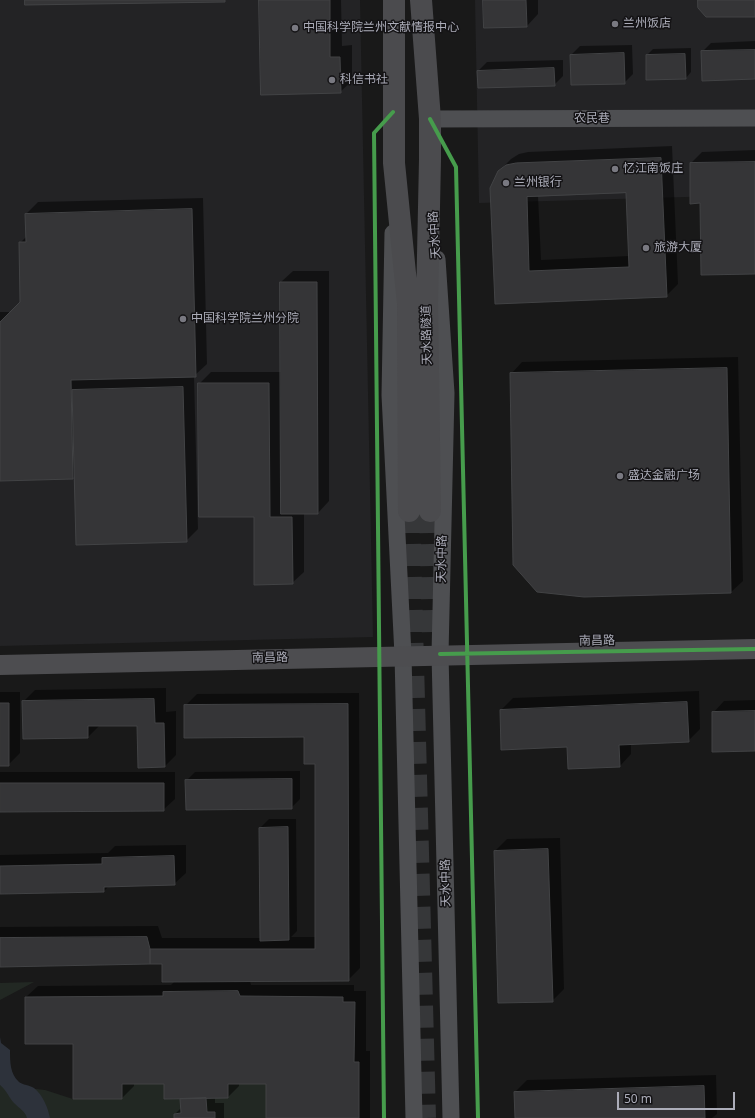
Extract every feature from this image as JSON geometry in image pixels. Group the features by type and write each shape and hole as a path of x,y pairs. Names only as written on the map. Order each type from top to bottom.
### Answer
{"main road":[{"path":"394,0 394,163"},
{"name":"天水中路","path":"421,0 430,119 430,159"},
{"name":"天水路隧道","path":"430,159 427,303 430,511"},
{"name":"天水路隧道","path":"394,163 408,303 409,511"},
{"name":"南昌路","path":"0,665 440,654 755,649"}],"street":[{"name":"农民巷","path":"430,119 755,118"},
{"name":"天水中路","path":"430,159 446,393 440,654 451,1118"},
{"path":"394,163 390,395 403,655 414,1118"}],"shaded area":[{"name":"中国科学院兰州分院","path":"0,0 360,0 373,637 0,646"},
{"path":"475,0 755,0 755,195 479,203"},
{"path":"34,982 0,1000 0,983"},
{"path":"0,1037 1,1043 10,1050 10,1063 12,1072 16,1079 22,1084 34,1088 40,1094 45,1102 50,1118 27,1118 24,1112 12,1101 0,1085"},
{"path":"122,1084 164,1084 164,1098 180,1099 181,1113 174,1114 174,1118 0,1118 0,1085 45,1090 73,1099 122,1099"},
{"path":"228,1084 266,1084 266,1118 215,1118 215,1112 207,1112 206,1098 228,1098"}],"building":[{"path":"25,0 225,0 225,2 25,5"},
{"name":"中国科学院兰州文献情报中心","path":"259,0 330,0 330,57 340,57 341,93 261,95"},
{"path":"483,0 526,0 527,27 484,28"},
{"path":"698,0 755,0 755,17 706,17 698,8"},
{"path":"755,50 755,79 702,81 701,51"},
{"path":"624,53 625,84 571,85 570,55"},
{"path":"685,54 686,79 646,80 646,55"},
{"path":"554,68 555,86 478,88 477,71"},
{"name":"旅游大厦","path":"661,158 667,297 495,304 490,188 498,171 506,165 516,163","holes":["626,193 629,267 529,271 527,197"]},
{"path":"755,162 755,274 701,275 700,203 690,204 690,163"},
{"path":"192,209 196,377 71,380 73,479 0,481 0,322 20,302 19,242 26,242 25,214"},
{"path":"280,282 317,282 318,514 281,514"},
{"name":"盛达金融广场","path":"727,368 731,593 584,597 537,592 513,565 510,373"},
{"path":"198,383 269,383 270,517 292,517 293,584 254,585 254,517 199,517"},
{"path":"183,387 187,542 76,545 72,390"},
{"path":"154,699 155,723 164,723 165,767 138,768 137,726 88,726 88,738 23,739 22,701"},
{"path":"687,702 689,742 619,745 620,767 568,769 567,747 501,750 500,710"},
{"path":"0,703 9,703 9,766 0,766"},
{"path":"348,704 349,981 162,982 162,964 150,964 150,949 315,949 315,764 304,764 304,737 184,738 184,705"},
{"path":"755,711 755,751 712,752 712,712"},
{"path":"292,779 292,809 186,810 185,780"},
{"path":"0,783 164,783 164,811 0,812"},
{"path":"288,827 289,940 260,941 259,828"},
{"path":"548,849 553,1002 498,1003 494,851"},
{"path":"174,856 175,885 104,887 104,892 0,894 0,866 102,864 102,858"},
{"path":"147,937 150,949 150,964 0,967 0,938"},
{"path":"238,991 240,996 343,997 343,1002 355,1002 354,1062 359,1062 359,1118 266,1118 266,1084 228,1084 228,1098 164,1099 164,1084 122,1084 122,1099 73,1099 73,1044 25,1044 25,997 163,996 163,992"},
{"path":"704,1086 705,1118 515,1118 514,1092"},
{"path":"206,1098 207,1112 215,1112 215,1118 174,1118 174,1114 181,1113 180,1099"}],"tunnel":[{"path":"409,511 425,1118"},
{"path":"430,511 433,637"}],"cycle path":[{"path":"384,1118 374,133 393,112"},
{"path":"430,119 456,167 478,1118"},
{"path":"440,654 755,649"}],"place":[{"name":"兰州饭店","path":"615,24"},
{"name":"中国科学院兰州文献情报中心","path":"295,28"},
{"name":"科信书社","path":"332,80"},
{"name":"忆江南饭庄","path":"615,169"},
{"name":"兰州银行","path":"506,183"},
{"name":"旅游大厦","path":"646,248"},
{"name":"中国科学院兰州分院","path":"183,319"},
{"name":"盛达金融广场","path":"620,476"}]}
